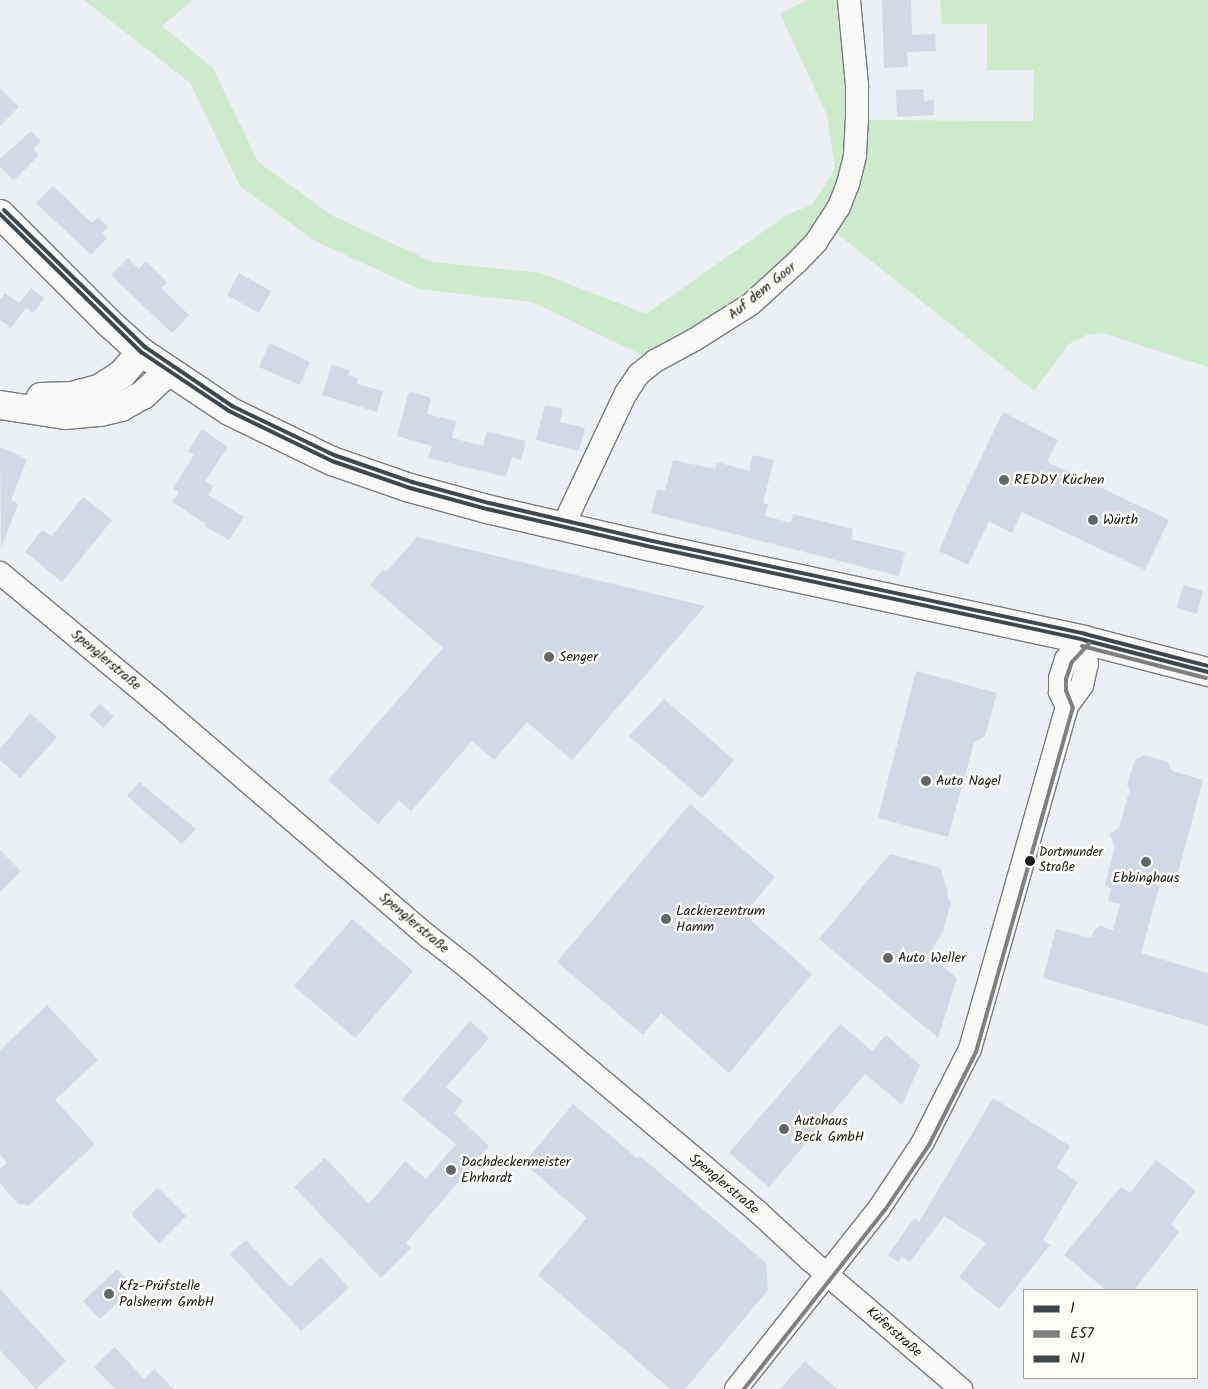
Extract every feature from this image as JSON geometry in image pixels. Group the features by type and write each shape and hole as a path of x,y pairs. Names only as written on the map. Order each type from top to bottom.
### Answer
{"main road":[{"path":"0,214 109,323 142,352 229,411 332,461 410,488 563,526 1084,640 1208,672"},
{"path":"0,391 40,397 81,394 99,389 122,374 142,352"},
{"path":"0,405 65,415 101,412 120,407 143,394 169,371"}],"street":[{"name":"Auf dem Goor","path":"563,526 626,393 639,374 655,361 694,340 751,304 816,242 839,207 848,184 854,155 857,120 857,85 849,3"},
{"name":"Spenglerstraße","path":"0,573 153,700 428,937 466,966 758,1212 827,1275"},
{"path":"736,1389 880,1207 923,1142 970,1049 1067,706 1060,692 1060,678 1066,659 1084,640"},
{"name":"Küferstraße","path":"827,1275 961,1389"}],"green space":[{"path":"84,0 193,0 162,26 213,68 258,162 333,216 433,262 541,273 646,314 788,214 812,205 835,169 827,115 780,14 807,0 842,0 851,89 841,190 800,251 737,301 648,358 532,302 419,289 315,241 240,186 190,83"},
{"path":"940,0 1208,0 1208,367 1103,333 1086,335 1069,344 1034,391 835,232 866,120 1033,121 1034,70 987,70 987,24 942,24"}],"building":[{"path":"882,0 911,0 912,35 935,34 936,51 907,52 908,67 884,68"},
{"path":"0,88 19,107 0,126"},
{"path":"923,89 924,101 934,100 934,115 897,117 896,90"},
{"path":"31,131 41,141 33,149 39,155 14,180 0,167 0,159"},
{"path":"53,186 92,223 98,217 108,227 102,233 107,238 91,255 36,203"},
{"path":"128,258 139,269 146,261 167,282 161,288 189,315 172,333 111,275"},
{"path":"239,273 271,291 259,313 227,295"},
{"path":"31,288 44,298 33,313 26,308 11,328 0,320 0,300 5,293 19,303"},
{"path":"270,343 310,362 300,385 259,367"},
{"path":"332,365 350,370 348,375 358,378 357,384 383,391 377,412 322,395"},
{"path":"409,391 431,398 427,414 456,421 452,438 483,446 487,431 526,441 521,460 512,457 506,477 428,458 432,446 397,436"},
{"path":"545,405 563,409 560,422 585,428 579,451 536,440"},
{"path":"1003,412 1058,440 1047,462 1169,520 1145,570 1022,512 1012,533 989,521 968,565 939,551 958,506"},
{"path":"202,429 228,447 205,481 213,486 208,495 244,517 229,540 204,526 206,524 172,502 179,492 173,488 194,455 188,451"},
{"path":"0,447 27,459 11,500 18,504 1,549"},
{"path":"753,455 774,460 763,503 768,504 765,516 791,523 793,514 853,529 851,539 905,552 899,576 651,513 657,489 665,491 673,460 715,469 717,462 749,471"},
{"path":"83,497 112,520 62,582 25,552 42,530 52,536"},
{"path":"417,537 705,606 572,760 527,722 494,760 472,741 411,811 399,800 378,824 328,780 443,648 370,585 382,570 387,571"},
{"path":"1183,585 1203,591 1197,614 1177,608"},
{"name":"Auto Nagel","path":"916,671 997,693 985,736 974,743 948,837 878,818"},
{"path":"664,699 734,760 702,798 629,736"},
{"path":"100,704 114,716 104,728 89,715"},
{"path":"30,713 57,737 20,778 0,760 0,749"},
{"path":"1144,755 1168,762 1172,771 1203,780 1176,880 1162,877 1141,953 1208,973 1208,1026 1043,978 1056,929 1091,938 1094,930 1100,926 1113,930 1120,904 1108,901 1111,889 1105,885 1115,846 1109,834 1119,828 1130,789 1127,785 1135,760"},
{"path":"139,782 196,829 182,844 127,796"},
{"name":"Lackierzentrum Hamm","path":"690,804 775,877 744,914 812,974 729,1073 661,1013 643,1035 557,962"},
{"path":"0,850 21,871 0,892"},
{"name":"Auto Weller","path":"890,854 940,868 947,888 948,899 951,902 943,931 929,955 957,978 938,1038 819,939"},
{"path":"352,919 413,971 355,1038 294,986"},
{"path":"47,1005 98,1060 55,1100 95,1144 28,1206 19,1204 0,1184 0,1169 7,1162 0,1155 0,1050"},
{"path":"470,1021 489,1038 446,1087 463,1101 454,1113 489,1146 406,1243 411,1248 381,1278 294,1187 325,1158 369,1204 405,1161 426,1179 456,1144 402,1100"},
{"name":"Autohaus Beck GmbH","path":"840,1024 872,1051 886,1035 920,1065 902,1105 865,1074 769,1187 729,1153"},
{"path":"993,1098 1070,1146 1057,1168 1078,1182 1043,1240 1050,1245 999,1309 959,1277 986,1243 944,1216 910,1262 902,1256 898,1262 888,1255 914,1218 919,1222"},
{"path":"573,1104 638,1159 640,1156 766,1263 768,1290 685,1389 670,1389 538,1275 587,1218 524,1163"},
{"path":"1156,1160 1196,1191 1171,1224 1179,1232 1135,1289 1105,1289 1064,1255 1121,1187 1130,1193"},
{"path":"158,1188 186,1216 159,1243 131,1214"},
{"path":"246,1240 290,1287 321,1257 349,1288 301,1331 230,1254"},
{"name":"Kfz-Prüfstelle Palsherm GmbH","path":"117,1269 134,1287 100,1319 83,1301"},
{"path":"0,1289 66,1361 36,1389 0,1350"},
{"path":"115,1347 144,1379 154,1369 173,1389 115,1389 94,1367"},
{"path":"805,1361 837,1389 780,1389"}],"transit line":[{"name":"N1","path":"4,210 145,347 232,406 334,455 412,482 489,503 648,540 1085,634 1208,666"},
{"name":"1","path":"0,214 141,352 229,411 332,461 410,488 487,509 647,546 1084,640 1208,672"},
{"name":"E57","path":"744,1389 885,1210 929,1145 976,1052 1073,708 1066,691 1066,679 1072,662 1089,644"},
{"name":"E57","path":"1082,646 1206,678"}],"place":[{"name":"REDDY Küchen","path":"1004,480"},
{"name":"Würth","path":"1093,520"},
{"name":"Senger","path":"549,657"},
{"name":"Auto Nagel","path":"926,781"},
{"name":"Dortmunder Straße","path":"1030,861"},
{"name":"Ebbinghaus","path":"1146,862"},
{"name":"Lackierzentrum Hamm","path":"666,919"},
{"name":"Auto Weller","path":"888,958"},
{"name":"Autohaus Beck GmbH","path":"784,1129"},
{"name":"Dachdeckermeister Ehrhardt","path":"451,1170"},
{"name":"Kfz-Prüfstelle Palsherm GmbH","path":"109,1294"}]}
